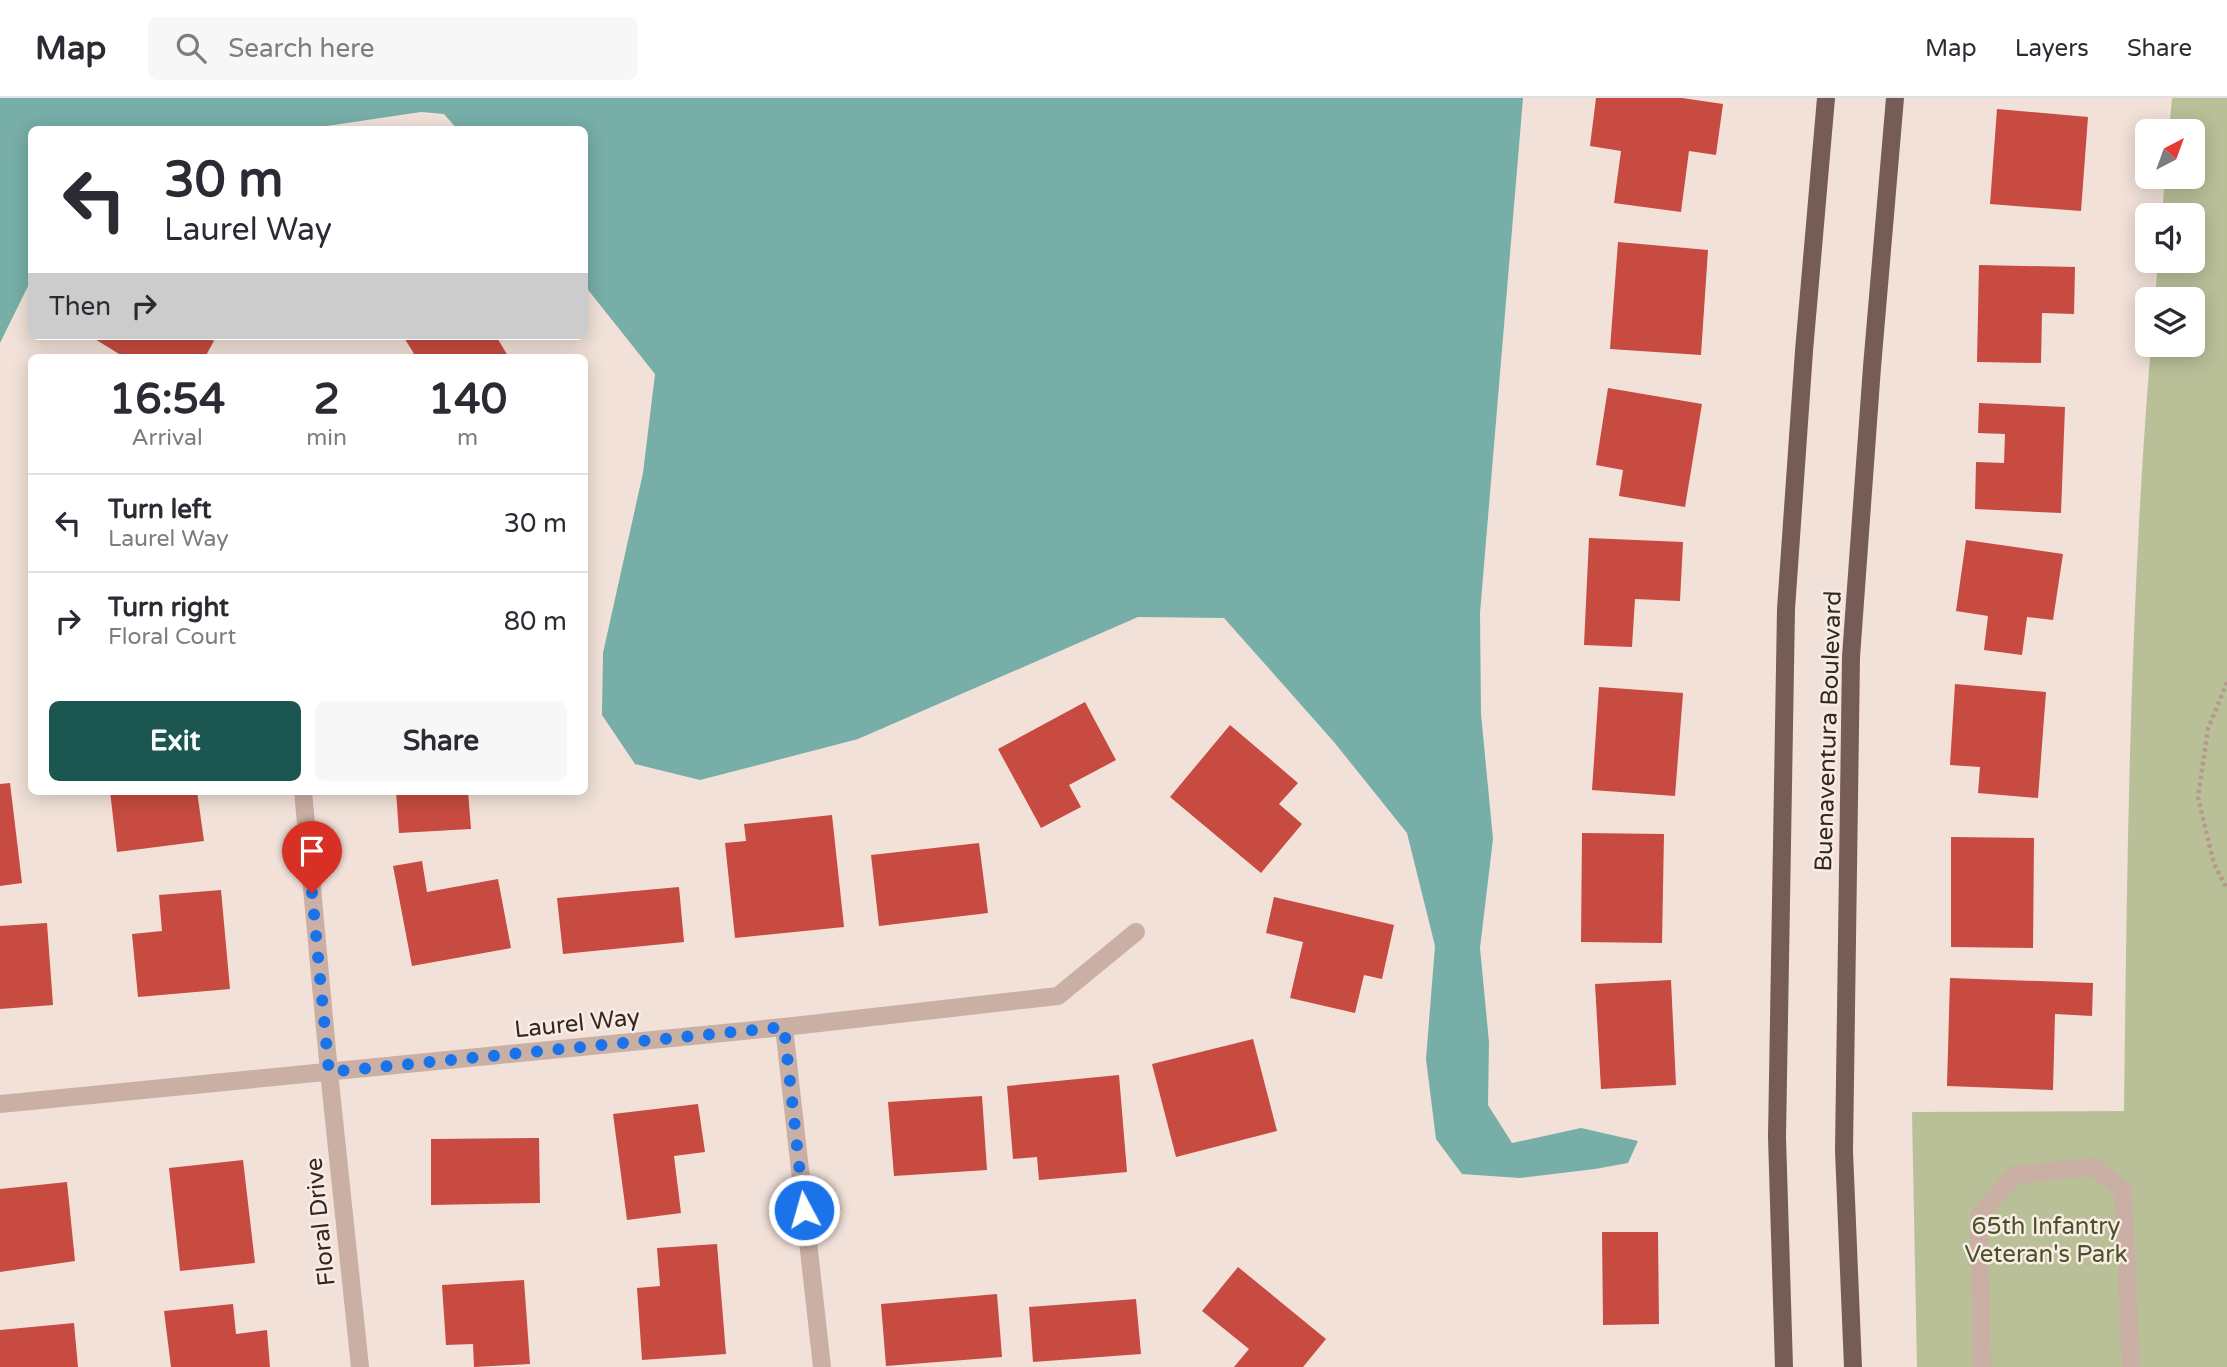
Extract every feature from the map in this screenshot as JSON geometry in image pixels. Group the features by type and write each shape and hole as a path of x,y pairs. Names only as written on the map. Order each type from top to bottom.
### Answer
{"main road":[{"name":"Buenaventura Boulevard","path":"1784,1367 1777,1137 1786,610 1804,351 1826,98"},
{"name":"Buenaventura Boulevard","path":"1853,1367 1844,1151 1852,657 1872,367 1895,98"}],"street":[{"name":"Floral Drive","path":"303,795 360,1367"},
{"name":"Laurel Way","path":"0,1104 784,1027 1058,996 1136,932"},
{"path":"784,1027 822,1367"},
{"path":"1982,1367 1979,1216 2014,1175 2094,1167 2123,1190 2131,1367"}],"path":[{"path":"2227,682 2208,729 2198,797 2214,864 2227,889"}],"green space":[{"name":"65th Infantry Veteran's Park","path":"2172,98 2227,98 2227,1367 1917,1367 1912,1112 2124,1111 2134,632 2150,357 2205,357 2205,287 2156,287 2157,273 2205,273 2205,203 2163,203 2164,189 2205,189 2205,119 2170,119"}],"water":[{"path":"0,98 1523,98 1480,613 1481,714 1493,839 1480,948 1489,1042 1488,1105 1512,1143 1581,1128 1638,1141 1628,1163 1520,1178 1462,1174 1436,1139 1426,1059 1435,946 1407,833 1334,742 1224,618 1138,617 858,739 700,780 635,764 602,715 603,653 643,473 655,374 588,290 588,126 454,126 444,114 421,112 327,126 28,126 28,286 0,343"}],"building":[{"path":"1596,98 1682,98 1723,104 1716,155 1689,151 1681,212 1614,203 1621,151 1590,146"},
{"path":"1997,109 2088,117 2081,211 1990,204"},
{"path":"1618,242 1708,250 1701,355 1610,349"},
{"path":"1979,265 2075,267 2074,314 2042,313 2041,363 1977,362"},
{"path":"96,340 214,341 207,354 119,354"},
{"path":"405,340 498,340 507,354 414,354"},
{"path":"1608,388 1702,404 1685,507 1619,496 1623,470 1596,465"},
{"path":"1979,403 2065,407 2061,513 1975,509 1976,462 2004,463 2005,434 1978,433"},
{"path":"1589,538 1683,542 1680,601 1635,599 1632,647 1584,645"},
{"path":"1966,540 2063,554 2053,620 2027,617 2022,655 1984,650 1988,616 1956,611"},
{"path":"1955,684 2046,692 2038,798 1978,793 1980,767 1950,765"},
{"path":"1599,687 1683,693 1675,796 1592,790"},
{"path":"1085,702 1116,760 1069,785 1081,807 1041,828 998,749"},
{"path":"1230,725 1298,783 1279,804 1302,824 1261,873 1170,797"},
{"path":"10,783 22,883 0,886 0,784"},
{"path":"110,795 198,795 204,841 117,852"},
{"path":"396,795 468,795 471,829 399,833"},
{"path":"832,815 844,927 735,938 725,843 746,841 744,824"},
{"path":"1582,833 1664,834 1662,943 1581,942"},
{"path":"1951,837 2034,838 2033,948 1951,947"},
{"path":"979,843 988,913 879,926 871,855"},
{"path":"422,861 427,892 498,879 511,948 412,966 393,866"},
{"path":"679,887 684,942 563,954 557,898"},
{"path":"221,890 230,989 138,997 132,934 162,931 159,895"},
{"path":"1274,897 1394,925 1382,979 1364,975 1355,1013 1290,998 1303,942 1266,933"},
{"path":"47,923 53,1005 0,1009 0,926"},
{"path":"1950,978 2093,983 2092,1016 2055,1014 2053,1090 1947,1086"},
{"path":"1671,980 1676,1085 1601,1089 1595,984"},
{"path":"1253,1039 1277,1131 1176,1157 1152,1064"},
{"path":"1119,1075 1127,1172 1039,1180 1037,1157 1013,1159 1007,1086"},
{"path":"982,1096 987,1170 894,1176 888,1102"},
{"path":"698,1104 705,1152 674,1156 681,1213 627,1220 613,1114"},
{"path":"539,1138 540,1203 431,1205 431,1139"},
{"path":"243,1160 255,1263 180,1271 169,1168"},
{"path":"67,1182 75,1261 0,1272 0,1189"},
{"path":"1602,1232 1658,1232 1659,1324 1603,1325"},
{"path":"717,1244 726,1354 642,1360 637,1288 660,1286 657,1248"},
{"path":"1238,1267 1326,1339 1303,1367 1234,1367 1249,1349 1202,1311"},
{"path":"524,1280 530,1364 474,1367 473,1344 446,1345 442,1285"},
{"path":"997,1294 1002,1357 886,1366 881,1304"},
{"path":"1136,1299 1141,1354 1033,1362 1029,1307"},
{"path":"233,1304 236,1334 267,1330 270,1367 171,1367 164,1311"},
{"path":"74,1323 78,1367 0,1367 0,1330"}],"route":[{"path":"312,893 329,1072 784,1027 804,1210"}]}
